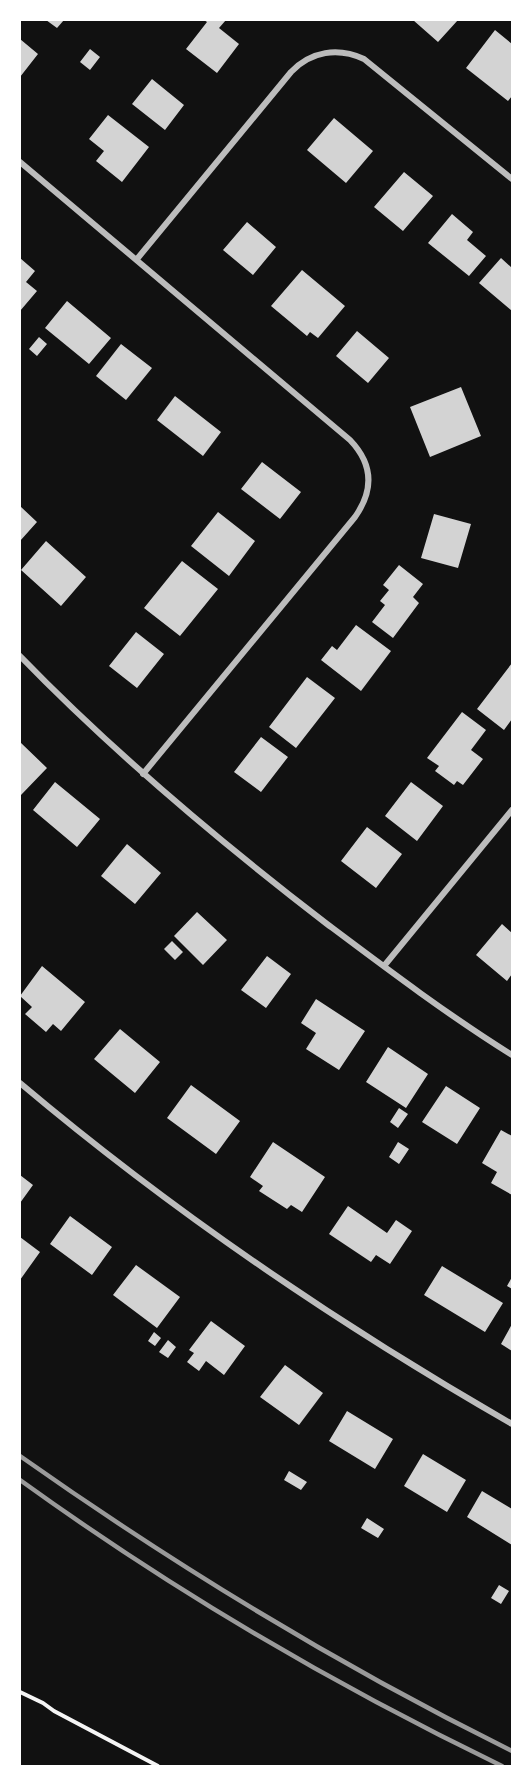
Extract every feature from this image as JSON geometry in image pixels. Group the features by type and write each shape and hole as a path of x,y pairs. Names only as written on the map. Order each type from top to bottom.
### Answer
{"street":[{"path":"137,259 291,72 304,60 321,53 339,51 364,59 513,179"},
{"path":"20,162 350,440 362,454 368,472 366,499 357,515 143,774"},
{"path":"20,656 99,735 207,829 384,966 513,1055"},
{"path":"384,966 513,810"},
{"path":"20,1083 129,1172 218,1238 341,1321 513,1424"}],"path":[{"path":"20,1692 43,1702 54,1711 158,1767"}],"building":[{"path":"46,20 64,20 57,28"},
{"path":"204,20 226,20 219,28 239,44 217,73 186,49 207,22"},
{"path":"413,20 458,20 438,42"},
{"path":"495,30 512,44 512,96 508,101 466,68"},
{"path":"20,39 38,54 20,77"},
{"path":"90,49 100,57 90,70 80,62"},
{"path":"152,79 184,105 165,130 132,104"},
{"path":"108,115 149,147 122,182 96,161 104,151 89,139"},
{"path":"334,118 373,151 346,183 307,150"},
{"path":"404,172 433,196 403,231 374,207"},
{"path":"452,214 473,232 467,240 486,256 469,276 428,243"},
{"path":"247,222 276,247 253,275 223,250"},
{"path":"20,258 35,271 26,282 37,291 20,311"},
{"path":"501,258 512,268 512,311 479,283"},
{"path":"302,270 345,306 318,338 310,332 307,336 271,306"},
{"path":"67,301 111,338 89,364 45,328"},
{"path":"357,331 389,358 368,383 336,356"},
{"path":"39,337 47,344 37,356 29,349"},
{"path":"121,344 152,368 126,400 96,376"},
{"path":"461,387 481,436 430,457 410,407"},
{"path":"175,396 221,432 203,456 157,420"},
{"path":"262,462 301,492 280,519 241,489"},
{"path":"20,506 37,522 20,541"},
{"path":"218,512 255,541 229,576 191,546"},
{"path":"434,514 471,524 458,568 421,558"},
{"path":"46,541 86,577 61,606 21,570"},
{"path":"182,561 218,589 180,636 144,608"},
{"path":"399,565 423,584 413,597 419,603 393,638 372,622 385,605 380,601 389,590 383,585"},
{"path":"356,625 391,651 361,691 321,660 332,646 337,650"},
{"path":"136,632 164,654 137,688 109,666"},
{"path":"512,663 512,719 504,730 477,709"},
{"path":"307,677 335,698 296,748 269,727"},
{"path":"462,712 486,730 471,750 483,759 463,785 457,781 454,785 435,771 439,766 427,758"},
{"path":"261,737 288,757 261,792 234,772"},
{"path":"20,742 47,768 21,795 20,793"},
{"path":"55,782 100,819 77,847 33,810"},
{"path":"411,782 443,806 417,841 385,816"},
{"path":"367,827 402,854 376,888 341,861"},
{"path":"127,844 161,873 135,904 101,876"},
{"path":"197,912 227,940 203,965 174,936"},
{"path":"502,924 512,933 512,974 507,981 476,955"},
{"path":"172,941 183,952 175,960 164,949"},
{"path":"267,956 291,974 266,1008 241,990"},
{"path":"42,966 85,1002 61,1031 53,1024 46,1032 25,1014 32,1007 20,996"},
{"path":"316,999 365,1031 339,1070 306,1049 316,1033 301,1023"},
{"path":"120,1029 160,1062 135,1093 94,1059"},
{"path":"388,1047 428,1074 406,1108 366,1082"},
{"path":"191,1085 240,1121 216,1154 167,1118"},
{"path":"446,1086 480,1108 457,1144 422,1122"},
{"path":"399,1108 408,1114 398,1128 390,1122"},
{"path":"501,1130 512,1136 512,1195 491,1183 497,1172 482,1163"},
{"path":"273,1142 325,1177 302,1212 291,1205 287,1209 259,1191 263,1186 250,1177"},
{"path":"398,1142 409,1149 399,1164 389,1157"},
{"path":"20,1175 33,1185 20,1203"},
{"path":"348,1206 387,1233 396,1220 412,1231 390,1264 376,1255 371,1262 329,1234"},
{"path":"70,1216 112,1247 92,1275 50,1244"},
{"path":"20,1237 40,1252 20,1280"},
{"path":"136,1265 180,1297 157,1328 113,1295"},
{"path":"442,1266 503,1303 485,1332 424,1295"},
{"path":"512,1277 512,1289 507,1286"},
{"path":"211,1321 245,1346 224,1375 206,1361 199,1371 187,1362 194,1353 189,1350"},
{"path":"512,1324 512,1351 501,1344"},
{"path":"154,1332 161,1338 155,1346 148,1341"},
{"path":"168,1340 176,1347 168,1358 159,1352"},
{"path":"285,1365 323,1393 299,1425 260,1397"},
{"path":"347,1411 393,1439 375,1469 329,1441"},
{"path":"423,1454 466,1480 447,1512 404,1486"},
{"path":"289,1471 307,1482 301,1490 284,1480"},
{"path":"482,1491 512,1509 512,1545 467,1517"},
{"path":"367,1518 384,1529 378,1538 361,1528"},
{"path":"499,1585 509,1591 501,1604 491,1598"}],"railway":[{"path":"20,1456 138,1537 260,1613 384,1685 512,1751"},
{"path":"20,1480 135,1559 255,1634 315,1669 502,1766"}]}
